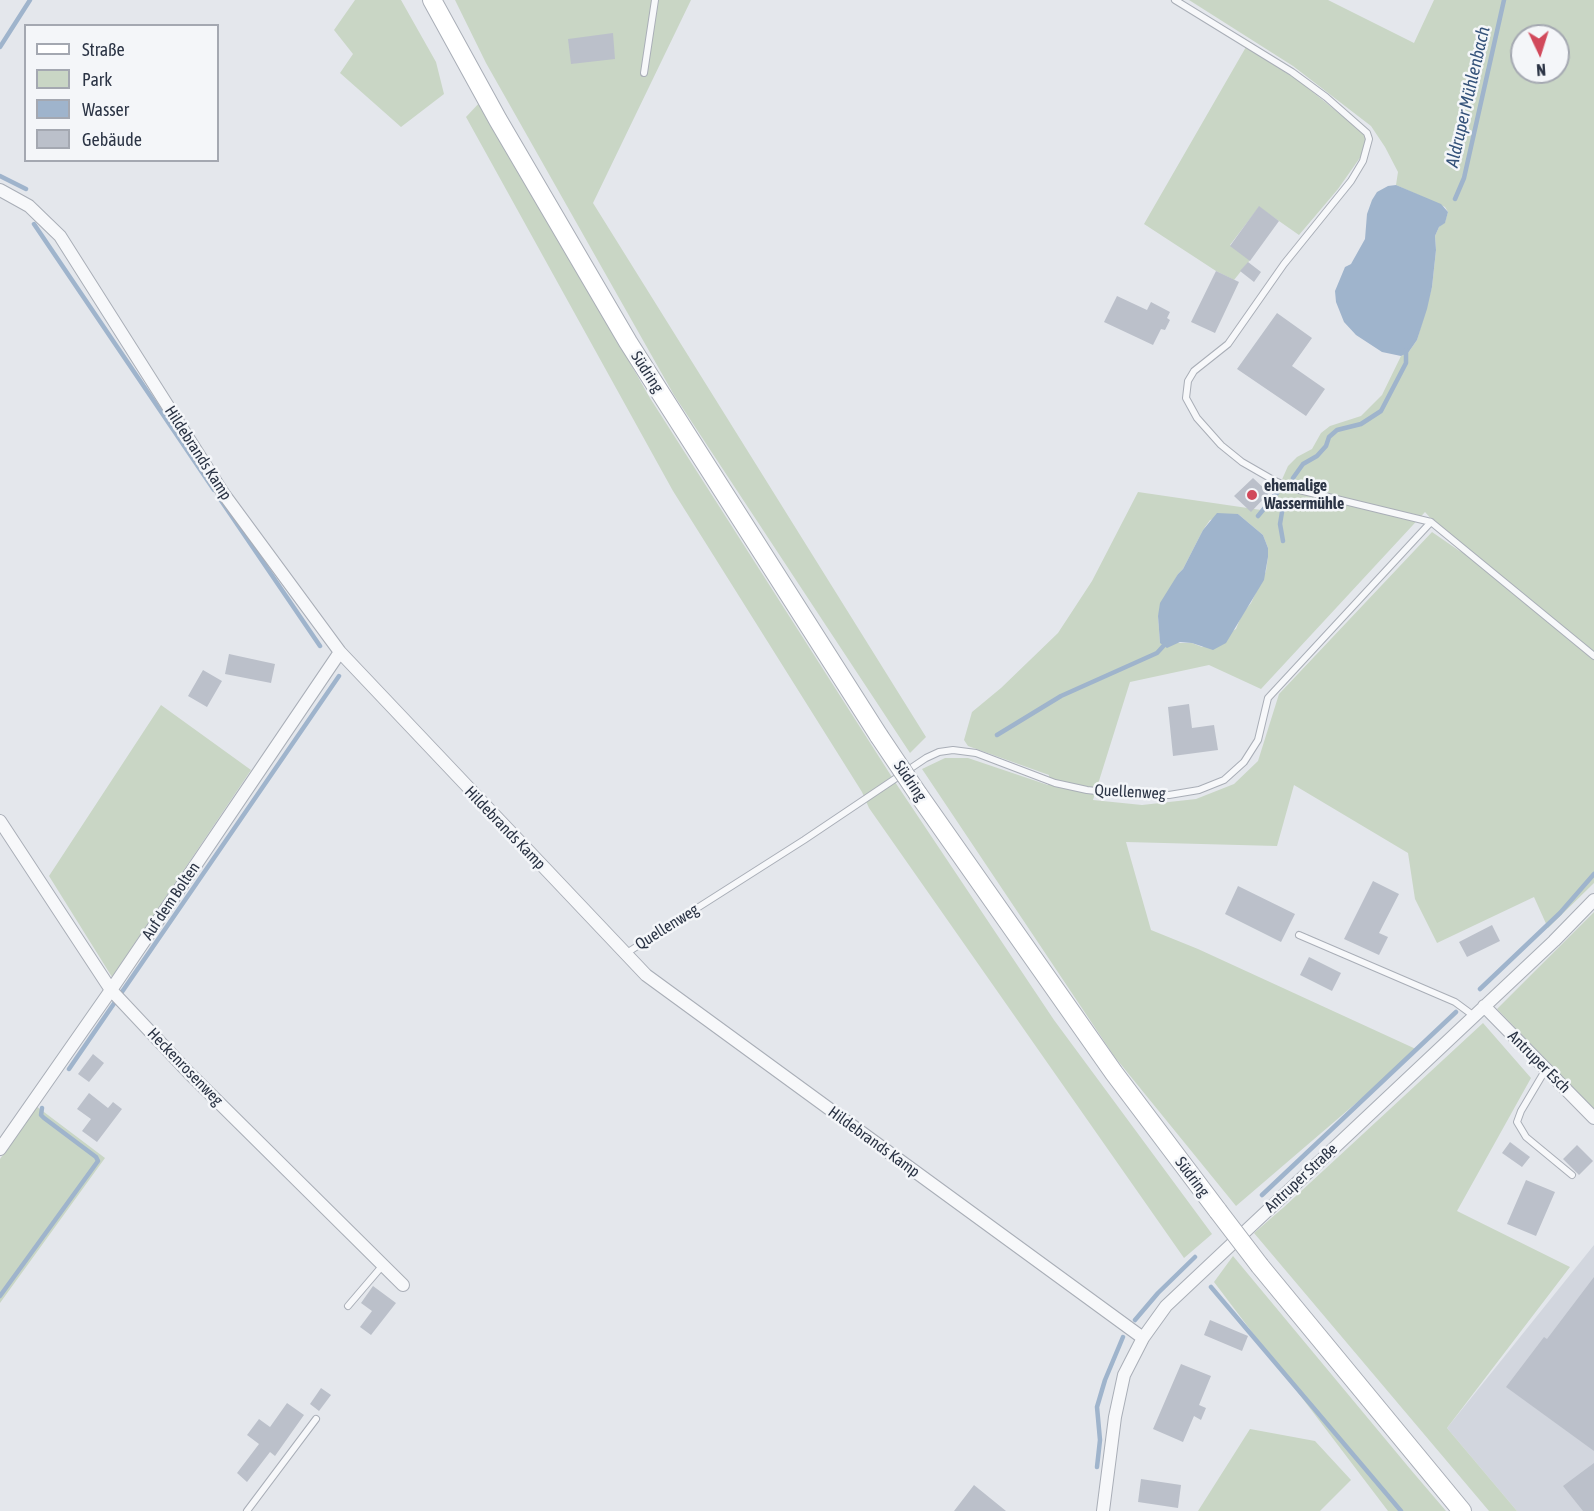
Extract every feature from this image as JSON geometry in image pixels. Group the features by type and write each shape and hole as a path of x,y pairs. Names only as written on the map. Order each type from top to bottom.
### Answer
{"main road":[{"name":"Südring","path":"432,0 498,120 628,342 918,794 1114,1073 1218,1211 1260,1266 1462,1511"}],"street":[{"name":"Hildebrands Kamp","path":"0,190 29,206 60,236 223,493 340,652 625,954 646,975 1143,1338"},
{"name":"Auf dem Bolten","path":"0,1149 111,990 340,652"},
{"name":"Heckenrosenweg","path":"0,821 111,990 189,1074 403,1285"},
{"name":"Antruper Straße","path":"1103,1511 1114,1417 1124,1375 1143,1338 1166,1306 1554,941 1594,900"},
{"name":"Antruper Esch","path":"1484,1006 1594,1118"}],"lane":[{"path":"644,73 655,0"},
{"path":"1174,0 1292,72 1335,105 1367,133 1369,139 1363,161 1351,181 1284,264 1228,344 1194,371 1186,390 1186,398 1193,412 1221,445 1242,462 1275,481 1301,490 1431,522 1594,656"},
{"name":"Quellenweg","path":"625,954 804,840 926,758 939,752 953,750 976,753 1055,783 1087,790 1133,795 1169,795 1199,790 1224,780 1244,762 1258,740 1268,698 1431,522"},
{"path":"1299,935 1455,1002 1474,1016"},
{"path":"1546,1069 1517,1122 1526,1137 1572,1175"},
{"path":"348,1306 383,1265"},
{"path":"247,1511 316,1419"}],"shaded area":[{"path":"1594,1245 1594,1511 1517,1511 1447,1428"}],"green space":[{"path":"355,0 401,0 436,62 444,94 401,127 340,73 353,54 334,30"},
{"path":"455,0 691,0 593,203 926,737 910,753 674,395 486,63"},
{"path":"1189,0 1328,0 1414,43 1434,0 1594,0 1594,883 1548,928 1534,897 1437,943 1415,899 1408,853 1294,785 1277,846 1126,842 1151,930 1198,949 1418,1050 1236,1206 1114,1056 922,769 945,758 968,758 1048,785 1049,775 968,746 964,740 972,712 1001,688 1058,633 1092,581 1138,492 1268,511 1288,466 1297,457 1312,449 1321,433 1330,426 1361,416 1382,395 1401,356 1408,353 1417,340 1432,287 1436,250 1435,236 1439,227 1445,222 1448,212 1445,207 1396,185 1398,172 1371,126 1293,66","holes":["1425,512 1461,552 1432,532 1279,694 1258,761 1234,784 1196,799 1142,805 1093,800 1130,682 1209,665 1261,689","1238,514 1263,535 1268,548 1268,557 1266,571 1236,629 1202,647 1192,643 1160,643 1158,616 1203,530 1210,520"]},
{"path":"1246,47 1299,81 1371,139 1371,142 1338,189 1299,235 1259,207 1230,245 1250,260 1234,280 1216,271 1144,224"},
{"path":"481,101 650,398 897,785 1054,1020 1212,1234 1184,1258 869,808 862,792 673,491 466,117"},
{"path":"161,705 251,770 112,977 49,876"},
{"path":"1594,912 1594,1109 1497,1009"},
{"path":"1483,1023 1531,1078 1457,1211 1570,1267 1447,1428 1517,1511 1489,1511 1254,1233"},
{"path":"36,1106 105,1158 0,1303 0,1159"},
{"path":"1233,1256 1446,1511 1388,1511 1214,1282"},
{"path":"1250,1429 1315,1441 1351,1480 1320,1511 1198,1511"}],"water":[{"path":"1396,185 1441,204 1448,212 1445,223 1439,227 1435,236 1436,250 1432,287 1417,340 1408,353 1401,356 1382,352 1356,335 1344,322 1336,302 1335,291 1345,267 1351,264 1365,239 1367,214 1372,200 1377,192 1388,186"},
{"path":"1217,513 1238,514 1263,535 1268,548 1264,580 1226,643 1213,650 1192,643 1180,642 1167,648 1160,643 1158,616 1160,603 1183,569 1203,530"}],"building":[{"path":"613,33 615,59 571,64 568,39"},
{"path":"1259,206 1279,221 1250,261 1230,246"},
{"path":"1248,262 1261,272 1254,282 1240,271"},
{"path":"1216,271 1239,282 1215,333 1191,322"},
{"path":"1117,296 1147,310 1151,302 1170,312 1167,318 1170,320 1165,330 1161,329 1153,345 1104,322"},
{"path":"1277,313 1312,338 1292,366 1325,389 1306,416 1237,369"},
{"name":"ehemalige Wassermühle","path":"1253,478 1269,493 1251,512 1234,496"},
{"path":"229,654 275,664 271,683 225,674"},
{"path":"203,670 222,681 207,707 188,696"},
{"path":"1189,704 1192,728 1214,725 1218,750 1173,756 1168,707"},
{"path":"1373,881 1399,894 1379,933 1388,937 1379,955 1344,939"},
{"path":"1238,886 1295,914 1281,942 1225,914"},
{"path":"1492,925 1500,941 1467,957 1459,942"},
{"path":"1309,957 1341,973 1332,991 1300,975"},
{"path":"93,1054 104,1063 89,1082 78,1074"},
{"path":"89,1093 108,1108 113,1102 122,1109 97,1142 82,1131 91,1119 77,1109"},
{"path":"1510,1142 1530,1157 1522,1167 1502,1153"},
{"path":"1577,1145 1593,1161 1579,1175 1563,1159"},
{"path":"1526,1180 1555,1192 1536,1236 1507,1224"},
{"path":"1594,1277 1594,1451 1506,1387 1544,1337 1547,1339"},
{"path":"373,1286 396,1303 371,1335 360,1327 372,1311 361,1303"},
{"path":"1210,1320 1248,1336 1242,1351 1204,1335"},
{"path":"1181,1364 1211,1376 1199,1405 1206,1408 1201,1420 1194,1416 1183,1442 1153,1429"},
{"path":"321,1388 331,1395 319,1411 310,1404"},
{"path":"287,1403 304,1415 275,1456 270,1452 247,1482 237,1473 259,1444 247,1435 259,1419 270,1427"},
{"path":"1594,1463 1594,1511 1583,1511 1563,1486"},
{"path":"1141,1479 1181,1485 1178,1508 1138,1502"},
{"path":"974,1485 1006,1511 954,1511"}],"waterway":[{"path":"0,47 30,0"},
{"name":"Aldruper Mühlenbach","path":"1455,199 1464,178 1504,0"},
{"path":"0,176 26,189"},
{"path":"34,224 214,490"},
{"name":"Aldruper Mühlenbach","path":"1293,478 1303,464 1317,456 1326,446 1329,437 1337,430 1361,424 1381,411 1406,363 1406,350"},
{"name":"Aldruper Mühlenbach","path":"1258,516 1277,493"},
{"path":"1274,496 1283,506 1280,524 1283,541"},
{"path":"220,499 320,646"},
{"name":"Aldruper Mühlenbach","path":"997,735 1061,696 1157,653 1167,642"},
{"path":"69,1069 339,676"},
{"path":"1480,989 1560,913 1594,874"},
{"path":"1262,1195 1456,1012"},
{"path":"0,1296 98,1161 96,1157 44,1118 41,1115 42,1108"},
{"path":"1135,1320 1158,1293 1195,1257"},
{"path":"1211,1287 1401,1511"},
{"path":"1097,1467 1100,1440 1097,1407 1105,1380 1123,1337"}],"place":[{"name":"ehemalige Wassermühle","path":"1252,495"}]}
